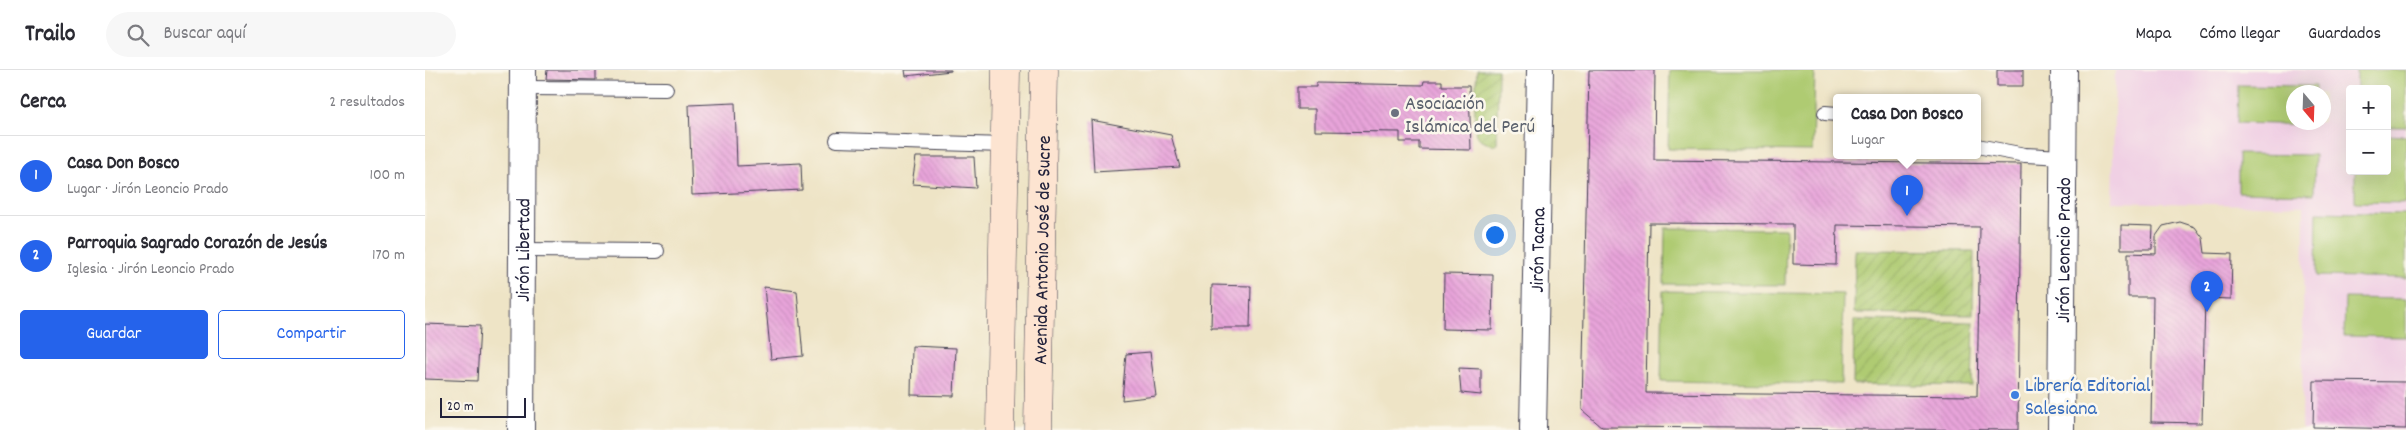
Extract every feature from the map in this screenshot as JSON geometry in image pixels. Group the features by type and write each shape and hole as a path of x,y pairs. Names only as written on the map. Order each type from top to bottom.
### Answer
{"main road":[{"name":"Avenida Antonio José de Sucre","path":"1000,430 1006,70"},
{"name":"Avenida Antonio José de Sucre","path":"1038,430 1045,70"}],"street":[{"name":"Jirón Tacna","path":"1533,430 1540,70"},
{"name":"Jirón Leoncio Prado","path":"2061,430 2064,70"},
{"name":"Jirón Libertad","path":"521,430 523,79"}],"lane":[{"path":"523,79 666,89"},
{"path":"837,140 1005,145"},
{"path":"1981,147 2025,155 2063,157"},
{"path":"522,250 657,252"}],"shaded area":[{"path":"2115,70 2406,70 2406,430 2302,430 2304,206 2112,202"}],"green space":[{"path":"1477,70 1498,70 1497,145 1481,140 1477,135 1475,110"},
{"path":"1670,70 1815,70 1813,151 1668,149"},
{"path":"2357,70 2406,70 2406,127 2391,127 2391,85 2357,85"},
{"path":"2238,85 2286,86 2286,124 2237,123"},
{"path":"2391,135 2406,136 2406,203 2355,202 2355,175 2391,175"},
{"path":"2238,154 2315,155 2314,194 2238,192"},
{"path":"2317,212 2406,214 2406,278 2316,276"},
{"path":"1665,228 1786,229 1785,285 1664,284"},
{"path":"1855,250 1974,251 1973,315 1854,313"},
{"path":"1663,291 1843,294 1841,384 1661,381"},
{"path":"2345,298 2406,299 2406,337 2344,336"},
{"path":"1854,320 1974,322 1972,386 1853,384"}],"building":[{"path":"547,70 596,70 596,80 546,79"},
{"path":"905,70 951,70 951,71 906,76"},
{"path":"1589,70 1655,70 1654,160 2021,164 2018,430 1602,427 1582,410","holes":["1649,223 1793,224 1793,264 1836,265 1837,225 1980,227 1977,396 1646,393"]},
{"path":"1997,70 2023,70 2023,86 1997,86"},
{"path":"1424,81 1442,81 1442,86 1469,86 1471,150 1419,149 1419,142 1400,142 1400,132 1315,131 1315,109 1297,109 1297,87 1316,87 1316,83 1423,85"},
{"path":"735,103 737,166 801,163 802,190 692,195 689,105"},
{"path":"1091,120 1171,135 1180,167 1094,172"},
{"path":"916,157 974,157 976,188 912,184"},
{"path":"2180,222 2195,227 2203,238 2205,253 2232,254 2231,299 2205,298 2202,423 2151,422 2153,297 2128,297 2128,253 2156,254 2156,236 2163,226"},
{"path":"2121,225 2153,226 2152,249 2121,249"},
{"path":"1444,274 1493,275 1492,330 1443,329"},
{"path":"1212,285 1251,286 1250,328 1211,328"},
{"path":"764,287 797,291 803,356 771,359"},
{"path":"425,324 480,326 477,381 425,379"},
{"path":"912,346 956,348 954,396 911,395"},
{"path":"1150,352 1156,396 1122,400 1126,354"},
{"path":"1459,368 1481,369 1481,395 1461,393"},
{"path":"2314,381 2406,382 2406,429 2313,427"}],"place":[{"name":"Asociación Islámica del Perú","path":"1395,113"},
{"name":"Casa Don Bosco","path":"1907,216"},
{"name":"Parroquia Sagrado Corazón de Jesús","path":"2207,312"},
{"name":"Librería Editorial Salesiana","path":"2015,395"}]}
